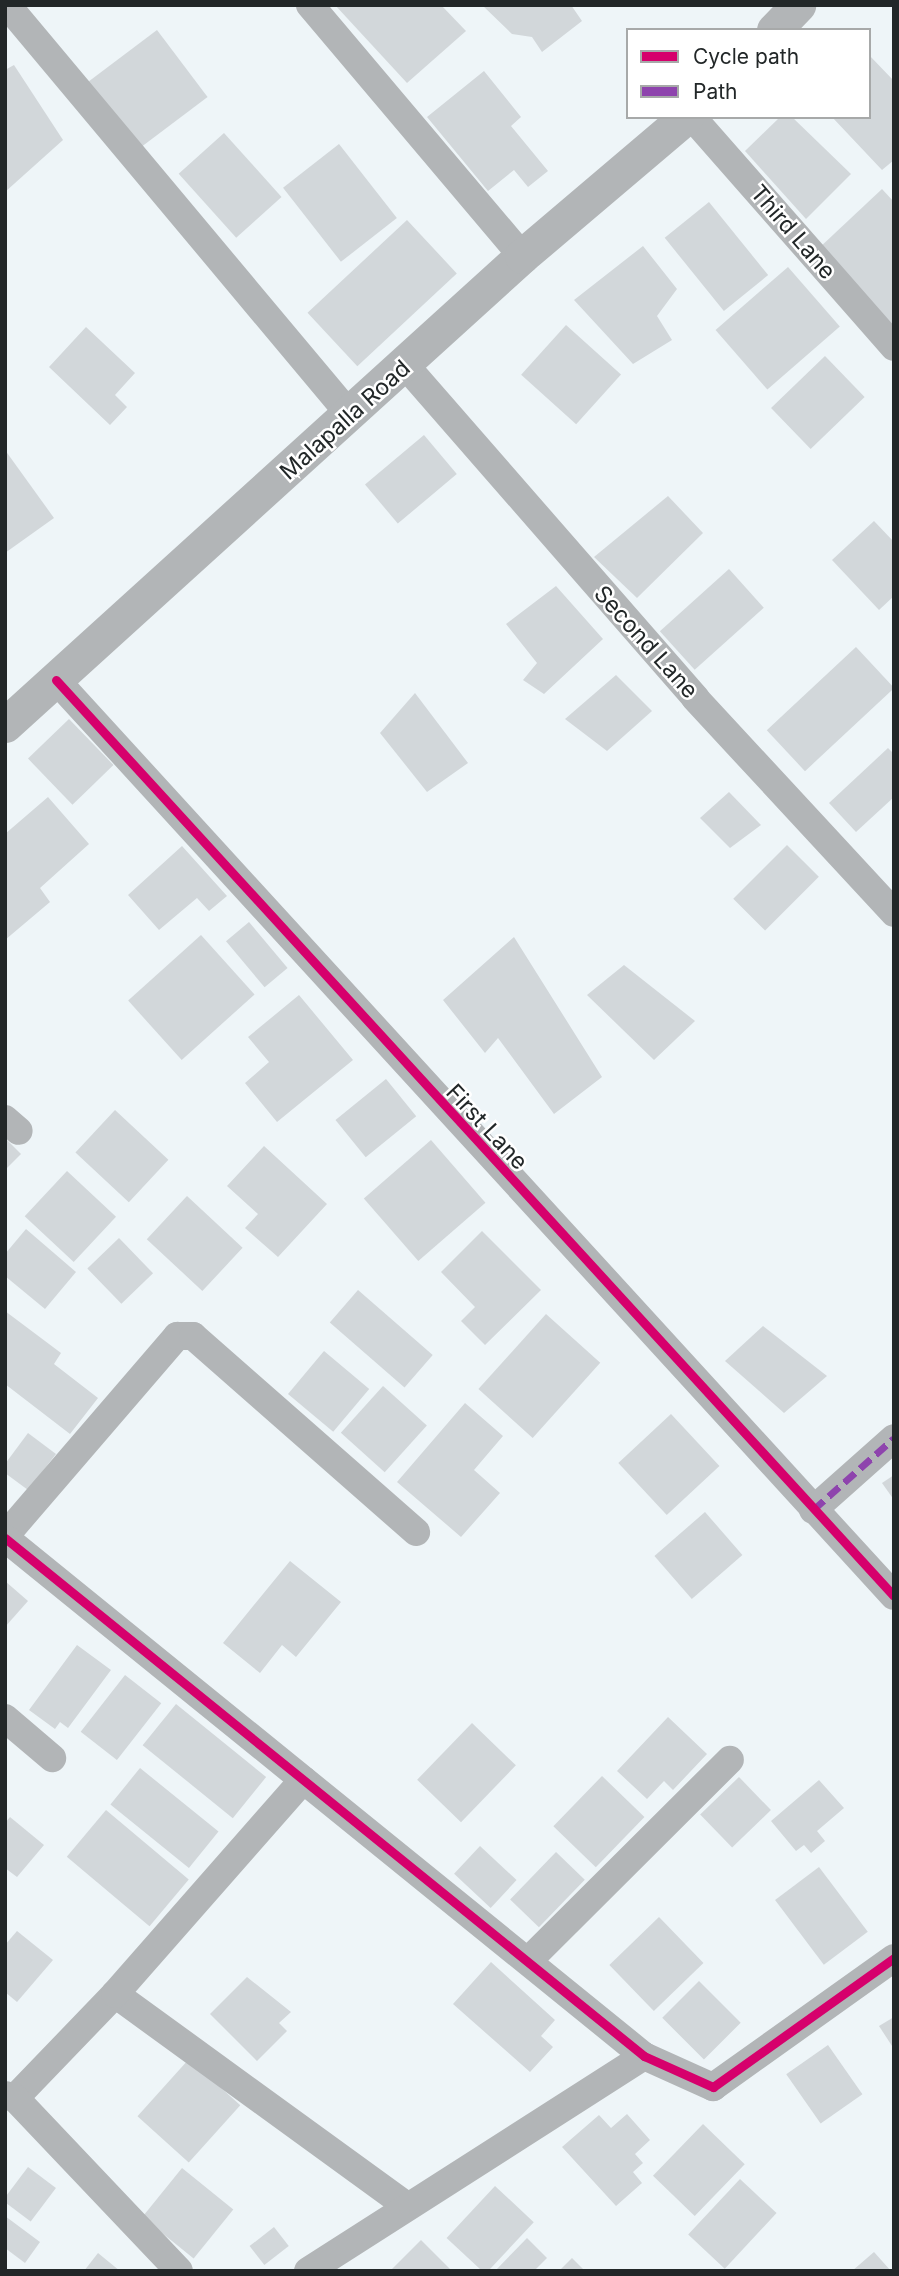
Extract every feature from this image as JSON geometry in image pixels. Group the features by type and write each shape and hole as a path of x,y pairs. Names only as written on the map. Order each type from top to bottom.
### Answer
{"street":[{"path":"7,5 350,415"},
{"path":"310,5 522,256"},
{"path":"776,28 798,5"},
{"name":"Malapalla Road","path":"5,725 350,415 522,256 684,119"},
{"name":"Third Lane","path":"694,119 894,347"},
{"name":"Second Lane","path":"405,365 519,500 894,912"},
{"name":"First Lane","path":"56,680 894,1596"},
{"path":"416,1532 193,1336 177,1336 5,1537 644,2056 713,2087 894,1958"},
{"path":"813,1510 894,1438"},
{"path":"5,1718 52,1758"},
{"path":"528,1961 730,1760"},
{"path":"179,2271 10,2096 115,1994 303,1780"},
{"path":"115,1994 407,2206"},
{"path":"308,2271 644,2056"}],"building":[{"path":"335,5 441,5 466,31 407,83"},
{"path":"482,5 571,5 582,21 542,52 532,37 512,34"},
{"path":"157,30 208,97 139,149 88,82"},
{"path":"871,57 894,81 894,160 882,170 834,119 871,119"},
{"path":"14,65 63,140 5,192 5,70"},
{"path":"484,71 521,117 511,126 548,171 528,187 514,170 488,191 427,117"},
{"path":"778,119 794,119 851,174 806,219 745,151"},
{"path":"224,133 282,197 236,238 179,174"},
{"path":"339,144 397,218 341,262 283,188"},
{"path":"882,189 894,202 894,330 818,249"},
{"path":"709,202 768,275 724,311 665,238"},
{"path":"407,220 457,273 357,366 308,313"},
{"path":"643,246 677,289 657,316 672,340 633,364 574,300"},
{"path":"788,267 840,327 767,390 716,330"},
{"path":"566,325 621,375 576,424 521,375"},
{"path":"86,327 135,373 115,395 127,407 110,425 49,367"},
{"path":"825,356 865,397 811,449 771,408"},
{"path":"424,435 457,474 398,524 365,484"},
{"path":"5,450 54,518 5,553"},
{"path":"668,496 703,533 637,598 594,557"},
{"path":"874,521 894,542 894,596 879,610 832,560"},
{"path":"729,569 764,608 695,670 660,631"},
{"path":"556,586 603,639 544,694 523,680 537,663 506,624"},
{"path":"856,647 894,688 805,771 767,730"},
{"path":"616,675 652,711 607,751 565,719"},
{"path":"415,693 468,763 427,792 380,733"},
{"path":"69,719 113,765 72,805 28,759"},
{"path":"888,748 894,754 894,797 856,832 829,803"},
{"path":"729,792 761,825 730,848 700,818"},
{"path":"48,797 89,844 40,888 50,902 5,940 5,834"},
{"path":"787,845 819,877 765,931 733,899"},
{"path":"182,846 227,896 209,911 197,898 159,930 128,895"},
{"path":"249,922 288,968 265,987 226,941"},
{"path":"201,935 255,994 182,1060 128,1001"},
{"path":"514,937 602,1077 554,1114 498,1038 485,1053 443,1000"},
{"path":"624,965 695,1021 654,1060 587,995"},
{"path":"299,995 353,1060 277,1122 245,1083 269,1062 248,1037"},
{"path":"386,1079 416,1116 366,1157 335,1120"},
{"path":"115,1110 168,1160 129,1202 75,1152"},
{"path":"5,1138 21,1154 5,1170"},
{"path":"431,1140 485,1203 418,1261 364,1198"},
{"path":"264,1146 327,1204 278,1257 245,1228 258,1214 227,1186"},
{"path":"67,1171 116,1217 74,1262 25,1216"},
{"path":"187,1196 243,1248 202,1291 147,1239"},
{"path":"26,1229 76,1272 45,1309 5,1276 5,1254"},
{"path":"482,1231 541,1290 485,1345 461,1321 475,1307 441,1272"},
{"path":"119,1238 153,1273 121,1304 87,1269"},
{"path":"358,1290 433,1355 405,1387 330,1322"},
{"path":"5,1311 61,1353 54,1364 98,1398 70,1434 5,1384"},
{"path":"546,1314 600,1363 533,1438 478,1389"},
{"path":"763,1326 827,1376 784,1413 725,1361"},
{"path":"324,1351 369,1389 333,1432 288,1394"},
{"path":"383,1386 427,1425 385,1472 341,1433"},
{"path":"465,1403 503,1436 474,1470 500,1493 461,1537 397,1482"},
{"path":"671,1414 719,1466 667,1515 618,1463"},
{"path":"28,1433 56,1454 28,1490 5,1473 5,1464"},
{"path":"894,1475 894,1500 882,1483"},
{"path":"705,1512 742,1555 692,1599 654,1556"},
{"path":"290,1561 341,1602 296,1657 282,1645 260,1673 223,1643"},
{"path":"5,1581 28,1601 5,1627"},
{"path":"77,1645 111,1670 68,1728 60,1722 55,1729 29,1710"},
{"path":"125,1675 161,1703 117,1760 81,1732"},
{"path":"176,1704 266,1777 233,1818 143,1745"},
{"path":"668,1717 707,1754 673,1790 664,1781 647,1799 617,1771"},
{"path":"472,1723 516,1765 461,1822 417,1780"},
{"path":"140,1768 218,1832 189,1868 110,1805"},
{"path":"602,1776 644,1817 596,1867 553,1826"},
{"path":"739,1777 771,1810 732,1848 700,1815"},
{"path":"819,1780 844,1808 817,1831 825,1841 811,1853 804,1845 796,1851 771,1821"},
{"path":"106,1810 189,1879 150,1926 67,1857"},
{"path":"10,1817 44,1845 17,1877 5,1868 5,1823"},
{"path":"480,1846 517,1880 491,1908 454,1874"},
{"path":"556,1852 585,1880 539,1927 510,1899"},
{"path":"819,1867 868,1932 824,1965 775,1900"},
{"path":"659,1917 703,1963 654,2011 609,1965"},
{"path":"17,1931 53,1960 17,2002 5,1992 5,1945"},
{"path":"491,1962 555,2020 541,2036 553,2047 530,2072 453,2004"},
{"path":"247,1977 291,2012 279,2023 287,2031 257,2061 210,2014"},
{"path":"699,1981 741,2023 704,2059 662,2018"},
{"path":"894,2017 894,2049 879,2026"},
{"path":"828,2045 862,2094 821,2123 786,2074"},
{"path":"189,2059 240,2105 189,2162 137,2116"},
{"path":"627,2114 650,2140 635,2154 643,2163 633,2172 642,2183 616,2206 562,2147 599,2115 611,2128"},
{"path":"703,2124 745,2164 695,2216 653,2176"},
{"path":"28,2167 56,2188 31,2222 5,2202 5,2198"},
{"path":"182,2168 233,2210 194,2258 142,2217"},
{"path":"740,2179 777,2213 725,2269 688,2235"},
{"path":"495,2186 534,2222 488,2271 482,2271 447,2238"},
{"path":"5,2216 40,2242 25,2263 5,2248"},
{"path":"274,2227 289,2246 264,2265 250,2246"},
{"path":"527,2238 547,2258 534,2271 495,2271"},
{"path":"421,2240 452,2271 390,2271"},
{"path":"874,2252 891,2271 852,2271"},
{"path":"98,2253 120,2271 84,2271"},
{"path":"572,2258 585,2271 559,2271"}],"marked path":[{"path":"813,1510 894,1438"}],"cycle path":[{"path":"56,680 894,1596"},
{"path":"5,1538 644,2056 713,2087 894,1958"}]}
